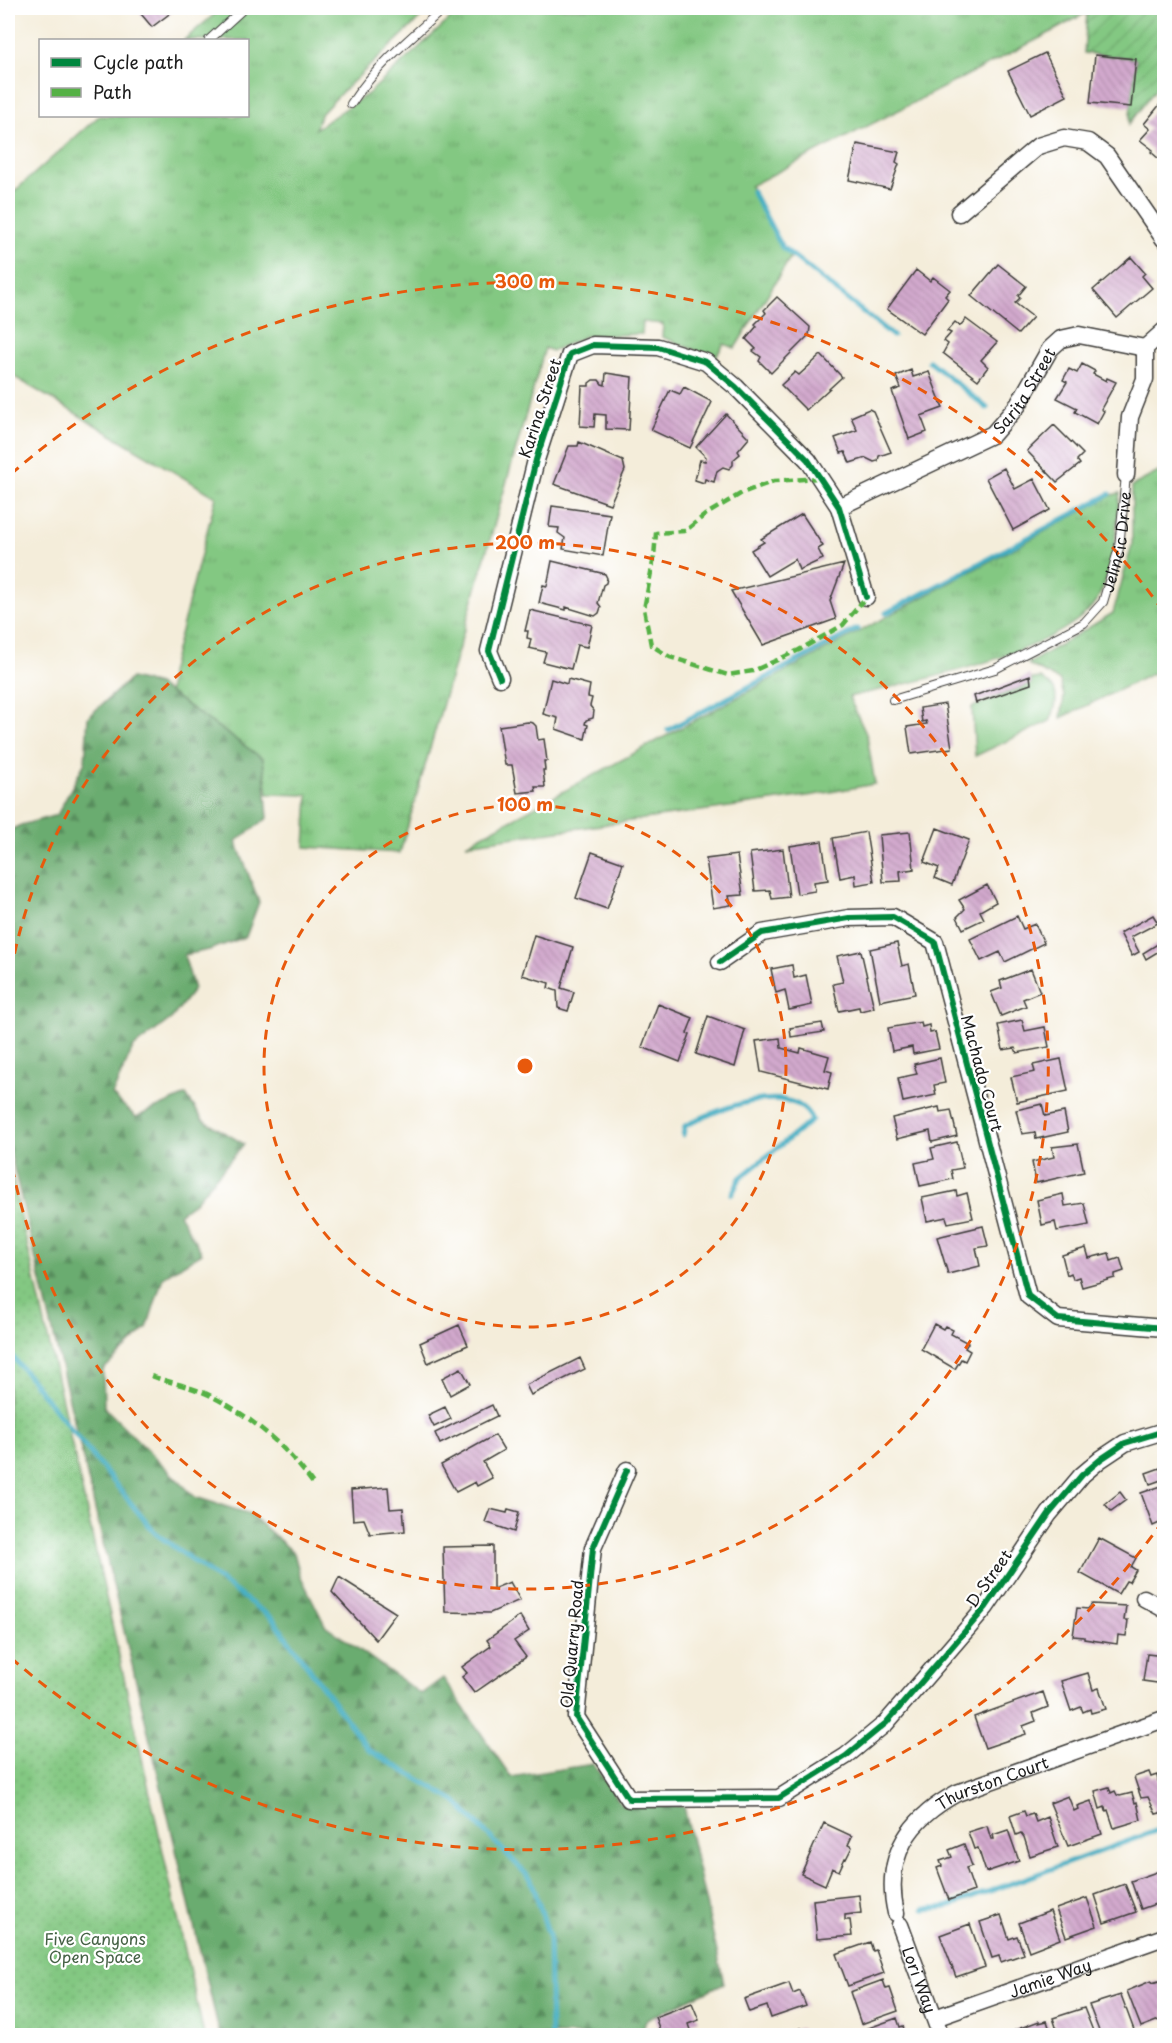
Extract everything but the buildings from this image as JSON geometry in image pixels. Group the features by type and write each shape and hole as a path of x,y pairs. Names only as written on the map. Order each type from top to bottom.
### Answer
{"street":[{"path":"959,213 1038,146 1064,138 1088,142 1107,156 1164,239"},
{"path":"1146,348 1164,331"},
{"name":"Sarita Street","path":"839,507 993,434 1018,405 1050,349 1060,339 1079,335 1146,348"},
{"name":"Karina Street","path":"500,678 489,651 536,460 570,354 593,345 658,347 706,362 736,387 808,460 839,507 866,597"},
{"name":"Jelincic Drive","path":"1126,475 1130,417 1145,379 1146,348"},
{"name":"Machado Court","path":"720,962 762,933 849,918 893,917 934,942 1028,1296 1058,1319 1164,1328"},
{"name":"D Street","path":"846,1756 886,1723 986,1607 1049,1514 1082,1475 1125,1443 1163,1432"},
{"name":"Old Quarry Road","path":"627,1470 593,1548 576,1717 629,1798 779,1798 846,1756"},
{"path":"1144,1598 1164,1609"},
{"name":"Thurston Court","path":"898,1919 893,1882 896,1861 904,1839 918,1820 936,1804 957,1793 1164,1719"},
{"name":"Lori Way","path":"898,1919 941,2036"},
{"name":"Jamie Way","path":"935,2018 1164,1937"}],"lane":[{"path":"210,39 244,8"},
{"path":"351,104 363,86 412,36 444,8"},
{"name":"Jelincic Drive","path":"893,700 995,669 1083,623 1103,602 1119,548 1126,475"}],"green space":[{"path":"222,8 431,8 340,94 321,114 315,129 369,93 462,8 1095,8 750,186 782,247 792,255 735,348 724,344 715,358 662,337 663,324 643,322 642,334 586,336 552,351 545,348 400,853 305,847 308,795 268,794 263,759 169,692 170,673 216,497 8,373 8,197 98,117 249,117 249,39 185,39"},
{"path":"1095,8 1156,8 1164,22 1164,78 1129,124 1136,59 1084,53 1087,12"},
{"path":"1164,469 1164,668 1061,718 1064,696 1060,681 1028,664 1113,613 1132,545 1132,486"},
{"path":"1120,493 1114,546 1108,571 1099,596 1083,616 1056,633 1023,649 986,662 947,674 849,697 867,736 875,784 814,795 466,844 1112,495"},
{"path":"131,678 158,685 263,759 268,818 236,841 259,902 246,937 209,950 184,955 194,989 172,1018 133,1048 112,1095 136,1117 186,1095 203,1120 244,1144 195,1202 179,1214 202,1253 163,1277 147,1328 103,1370 104,1407 195,1497 250,1514 294,1553 300,1575 325,1625 421,1694 443,1678 511,1777 593,1764 622,1805 684,1806 724,1983 646,2020 641,2035 220,2035 8,1143 8,831 57,815 85,762 88,717"},
{"path":"1041,678 1053,688 1056,696 1050,721 975,756 972,707 1031,684 1032,679"},
{"name":"Five Canyons Open Space","path":"8,1159 204,2035 8,2035"}],"waterway":[{"path":"752,191 782,247 893,336"},
{"path":"929,361 987,408"},
{"path":"886,613 1110,494"},
{"path":"668,730 857,629"},
{"path":"683,1135 685,1126 698,1119 752,1101 771,1099 788,1101 802,1108 812,1120 740,1178 732,1194"},
{"path":"8,1351 155,1533 273,1619 369,1750 455,1801 531,1879 549,1936 551,2036"},
{"path":"924,1909 946,1907 1164,1828"}],"marked path":[{"path":"820,478 774,481 742,493 705,515 685,531 656,533 644,609 651,645 670,657 728,675 753,671 799,650 843,625 866,597"},
{"path":"151,1376 206,1394 242,1414 269,1435 314,1485"}],"cycle path":[{"path":"500,678 489,651 536,460 570,354 593,345 658,347 706,362 736,387 808,460 839,507 866,597"},
{"path":"720,962 762,933 849,918 893,917 935,942 1028,1296 1058,1319 1164,1328"},
{"path":"627,1470 593,1548 576,1717 629,1799 779,1798 846,1756 886,1723 986,1607 1049,1514 1082,1475 1125,1443 1164,1431"}]}
